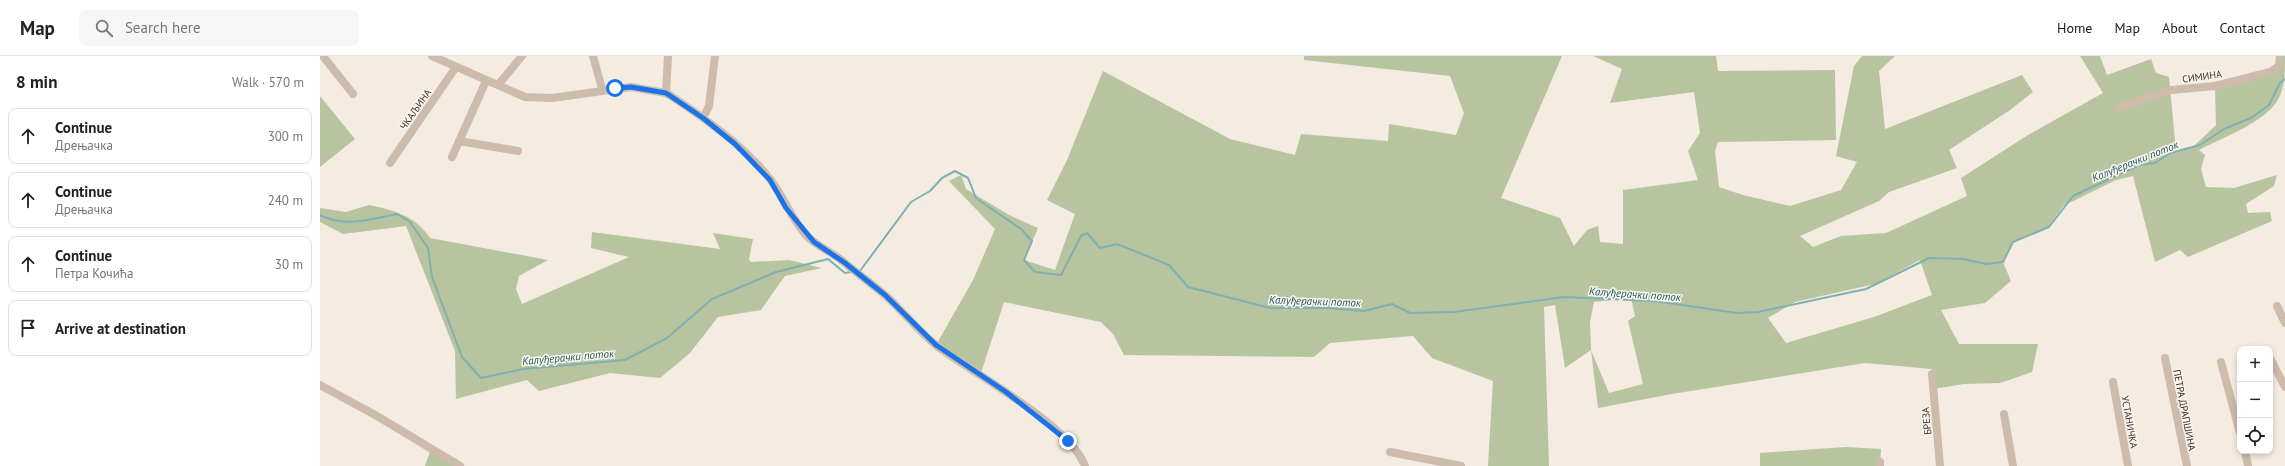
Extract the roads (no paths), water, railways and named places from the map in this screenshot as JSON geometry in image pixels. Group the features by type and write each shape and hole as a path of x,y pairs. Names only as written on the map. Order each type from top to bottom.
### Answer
{"street":[{"path":"323,56 353,94"},
{"path":"432,56 525,97 552,98 602,89 631,87 666,93 703,118 735,144 770,180 786,208 807,236 824,250 845,263 854,272 885,295 936,345 1047,423 1077,450 1085,466"},
{"path":"498,85 522,56"},
{"path":"593,56 602,89"},
{"path":"666,93 668,56"},
{"path":"703,118 709,106 716,56"},
{"name":"СИМИНА","path":"2118,108 2171,90 2215,86 2270,72 2279,66 2280,56"},
{"name":"ЧКАЉИНА","path":"390,162 456,67"},
{"path":"452,157 486,81"},
{"path":"459,141 518,151"},
{"path":"2277,306 2285,322"},
{"name":"ПЕТРА ДРАПШИНА","path":"2165,358 2186,466"},
{"path":"2221,362 2237,422"},
{"path":"2273,364 2285,387"},
{"name":"БРЕЗА","path":"1932,374 1940,466"},
{"name":"УСТАНИЧКА","path":"2113,382 2128,466"},
{"path":"320,385 388,422 460,466"},
{"path":"2004,414 2013,466"},
{"path":"1390,452 1461,466"},
{"path":"2246,454 2248,466"}],"waterway":[{"name":"Калуђерачки поток","path":"860,271 911,202 930,191 942,178 955,171 968,178 976,198 1021,229 1032,241 1024,260 1035,272 1061,275 1081,236 1087,233 1100,248 1117,244 1169,265 1188,287 1270,308 1328,308 1364,311 1392,304 1410,313 1454,312 1564,297 1654,301 1737,313 1758,312 1866,289 1929,258 1963,259 1986,264 2003,262 2013,242 2049,227 2073,196 2139,165 2155,163 2170,153 2200,145 2224,129 2251,118 2269,105 2280,83 2285,79"},
{"name":"Калуђерачки поток","path":"320,215 329,219 348,222 368,220 397,214 410,222 428,248 432,277 462,357 481,378 523,369 625,360 667,338 712,299 776,272 828,259 845,273 851,272"}]}
